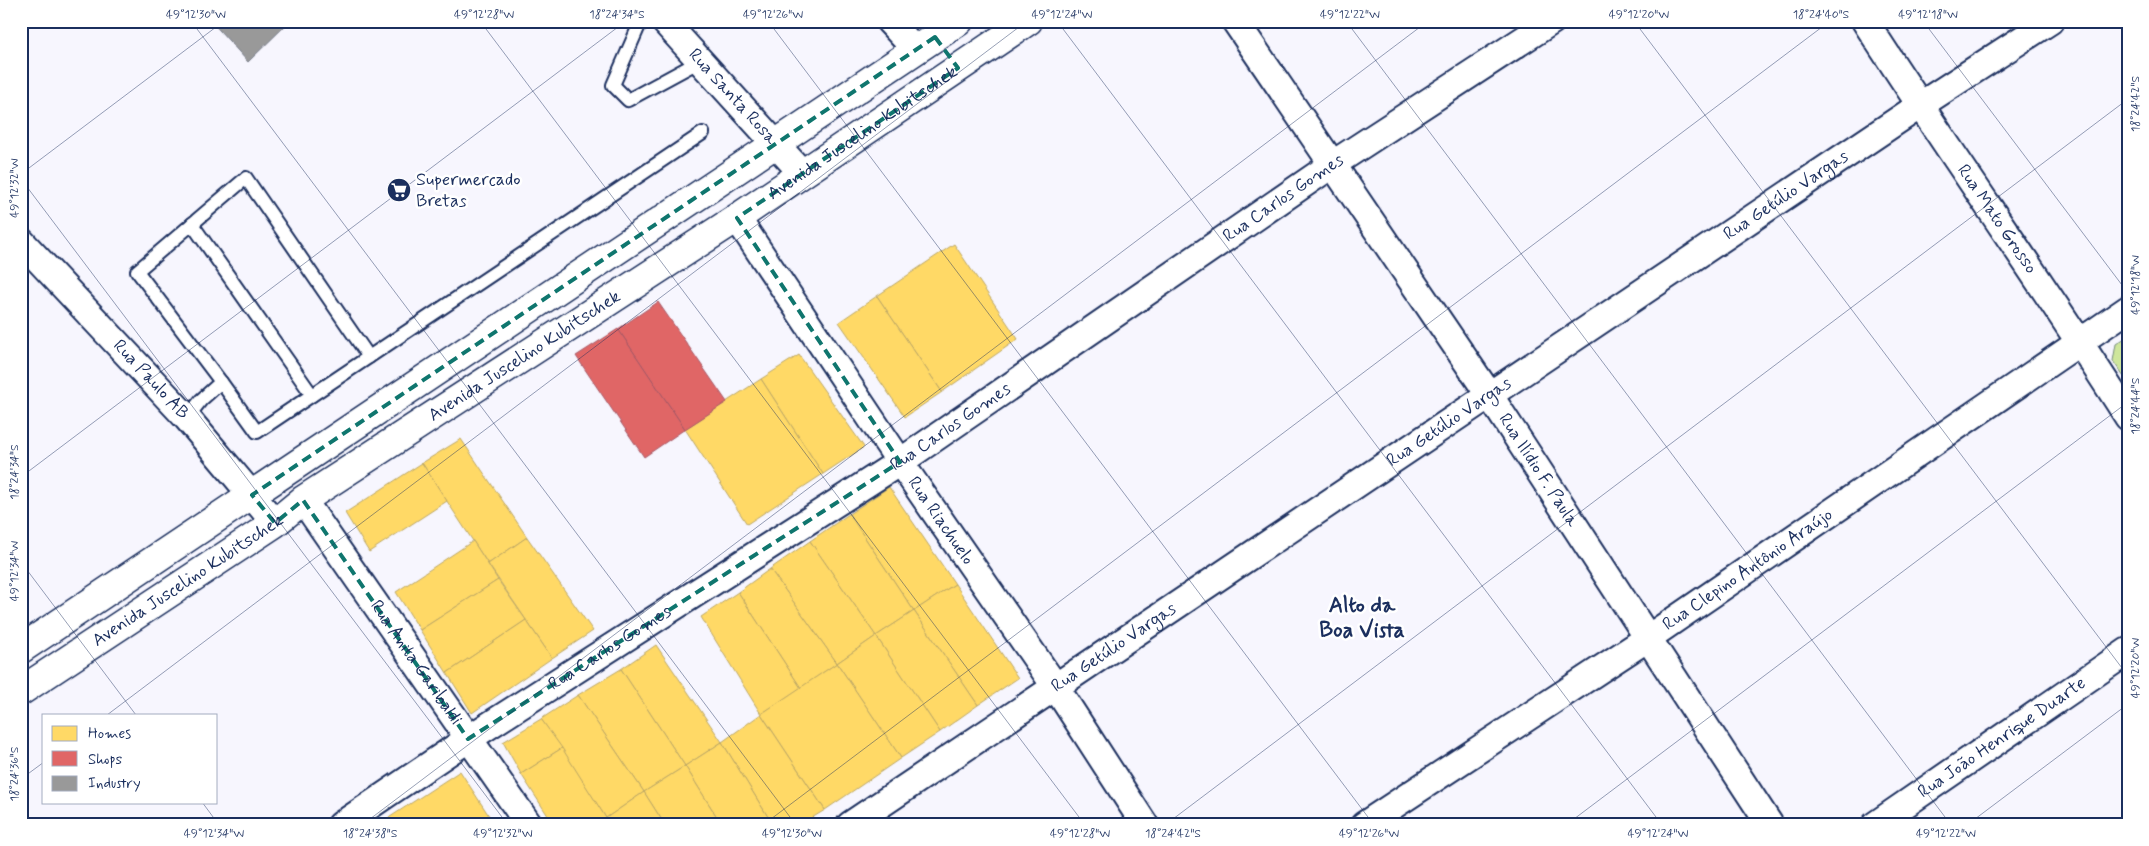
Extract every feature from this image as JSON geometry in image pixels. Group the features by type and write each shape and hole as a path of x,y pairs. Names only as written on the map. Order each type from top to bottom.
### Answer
{"street":[{"name":"Rua Santa Rosa","path":"664,21 802,173"},
{"path":"890,21 925,43 958,68"},
{"name":"Avenida Juscelino Kubitschek","path":"21,649 959,21"},
{"name":"Avenida Juscelino Kubitschek","path":"25,682 275,523 304,500 737,218 1028,21"},
{"name":"Rua Ilídio F. Paula","path":"1235,21 1490,396 1770,825"},
{"name":"Rua Carlos Gomes","path":"342,825 468,739 900,462 1334,164 1552,21"},
{"name":"Rua Mato Grosso","path":"1865,21 1919,106 2080,341 2128,417"},
{"name":"Rua Getúlio Vargas","path":"850,825 1919,106 2050,21"},
{"name":"Rua Riachuelo","path":"737,218 900,462 1055,686 1145,825"},
{"name":"Rua Paulo AB","path":"21,241 187,418 275,523"},
{"name":"Rua Clepino Antônio Araújo","path":"1364,825 1648,638 2128,309"},
{"name":"Rua Anita Garibaldi","path":"304,500 529,825"},
{"name":"Rua João Henrique Duarte","path":"1876,825 2128,651"}],"lane":[{"path":"641,21 613,85 628,100 700,60"},
{"path":"369,357 246,178 137,271 257,432 312,395 369,357 703,133"},
{"path":"192,224 312,395"},
{"path":"187,418 201,400 221,382"}],"highlighted area":[{"path":"935,37 958,68 737,218 900,462 468,739 303,500 275,523 252,495"}],"green space":[{"path":"2128,336 2128,383 2113,361 2116,344"}],"building: Homes":[{"path":"954,244 1018,339 942,392 877,296"},
{"path":"877,296 942,392 905,417 839,322"},
{"path":"799,355 864,447 823,474 761,379"},
{"path":"761,379 823,474 747,524 685,429"},
{"path":"461,439 527,537 488,564 422,463"},
{"path":"422,463 447,501 369,552 345,513"},
{"path":"889,487 955,584 914,611 849,514"},
{"path":"849,514 914,611 876,636 810,541"},
{"path":"527,537 593,631 552,658 488,564"},
{"path":"473,541 498,580 420,630 396,592"},
{"path":"810,541 876,636 837,663 770,569"},
{"path":"770,569 837,663 801,688 738,592"},
{"path":"498,580 526,620 447,673 420,630"},
{"path":"955,584 1018,678 978,705 914,611"},
{"path":"738,592 801,688 761,714 701,617"},
{"path":"914,611 978,705 940,732 876,636"},
{"path":"526,620 552,658 472,713 447,673"},
{"path":"876,636 940,732 901,758 837,663"},
{"path":"656,645 722,742 685,766 621,669"},
{"path":"837,663 901,758 825,810 761,714"},
{"path":"621,669 685,766 644,792 578,695"},
{"path":"578,695 644,792 606,818 541,719"},
{"path":"761,714 825,810 800,825 773,825 722,742"},
{"path":"541,719 562,748 521,774 503,742"},
{"path":"722,742 773,825 722,825 685,766"},
{"path":"562,748 606,818 595,825 554,825 521,774"},
{"path":"685,766 722,825 665,825 644,792"},
{"path":"460,771 495,825 382,825 381,823"},
{"path":"644,792 665,825 611,825 606,818"},
{"path":"606,818 611,825 595,825"}],"building: Shops":[{"path":"658,302 727,402 685,429 618,329"},
{"path":"618,329 685,429 644,457 576,356"}],"building: Industry":[{"path":"211,21 290,21 248,62"}],"place":[{"name":"Supermercado Bretas","path":"399,190"}],"district":[{"name":"Alto da Boa Vista","path":"1362,618"}]}
